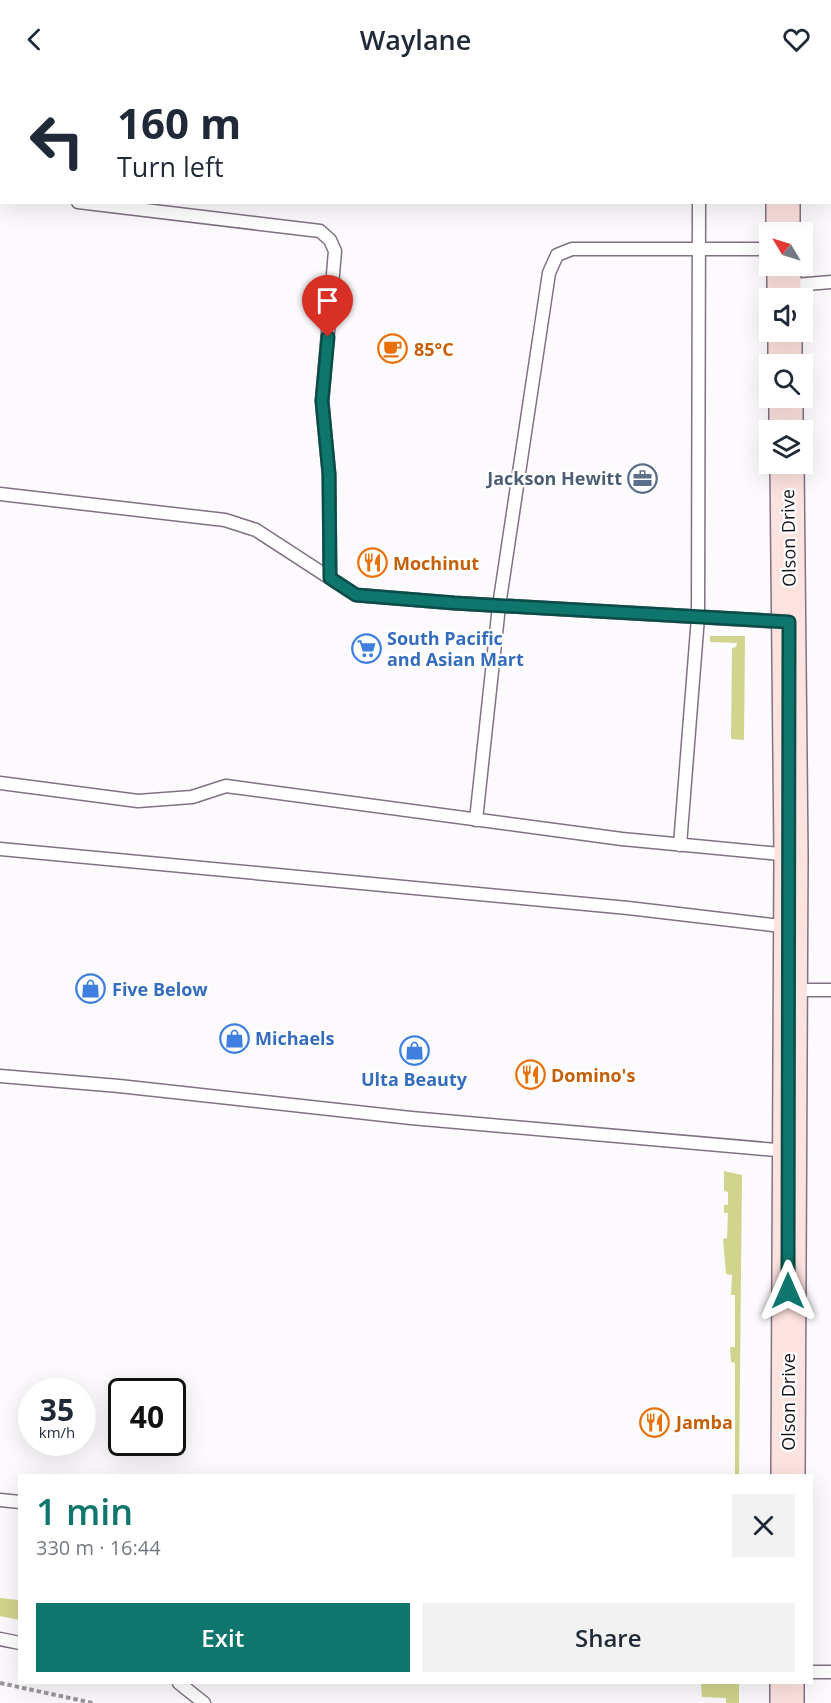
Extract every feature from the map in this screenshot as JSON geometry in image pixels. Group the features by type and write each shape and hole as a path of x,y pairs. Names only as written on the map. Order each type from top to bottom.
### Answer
{"street":[{"path":"783,204 783,222"},
{"name":"Olson Drive","path":"787,474 791,855 788,1474"},
{"path":"786,1703 787,1684"}],"lane":[{"path":"114,204 186,208 320,231 330,240 335,251 322,401 329,474 330,578"},
{"path":"680,845 698,617 699,204"},
{"path":"476,820 499,606 549,273 557,255 572,249 759,249"},
{"path":"784,283 831,282"},
{"path":"0,494 225,520 256,530 356,595 499,606 789,622"},
{"path":"0,783 138,801 192,797 226,786 680,845 791,855"},
{"path":"0,849 628,908 790,927"},
{"path":"790,990 831,990"},
{"path":"0,1076 118,1086 411,1118 789,1152"},
{"path":"0,1500 18,1502"},
{"path":"0,1640 18,1643"},
{"path":"813,1672 831,1672"},
{"path":"180,1684 204,1703"}],"path":[{"path":"0,1683 93,1703"}],"green space":[{"path":"710,636 745,636 744,740 731,739 732,648 736,647 737,643 710,642"},
{"path":"724,1171 742,1175 739,1474 735,1474 735,1363 731,1362 730,1347 735,1347 735,1295 731,1295 732,1275 726,1274 723,1239 727,1238 728,1213 724,1213 724,1205 728,1205 728,1192 724,1191"},
{"path":"0,1598 18,1600 18,1620 0,1616"},
{"path":"701,1684 739,1684 739,1703 726,1703 726,1698 702,1697"}],"place":[{"name":"85°C","path":"393,349"},
{"name":"Jackson Hewitt","path":"643,478"},
{"name":"Mochinut","path":"372,563"},
{"name":"South Pacific and Asian Mart","path":"366,648"},
{"name":"Five Below","path":"91,989"},
{"name":"Michaels","path":"234,1038"},
{"name":"Ulta Beauty","path":"414,1050"},
{"name":"Domino's","path":"530,1075"},
{"name":"Jamba","path":"655,1422"}],"route":[{"path":"328,337 322,401 329,474 330,578 356,595 454,603 789,622 791,873 788,1291"}]}
